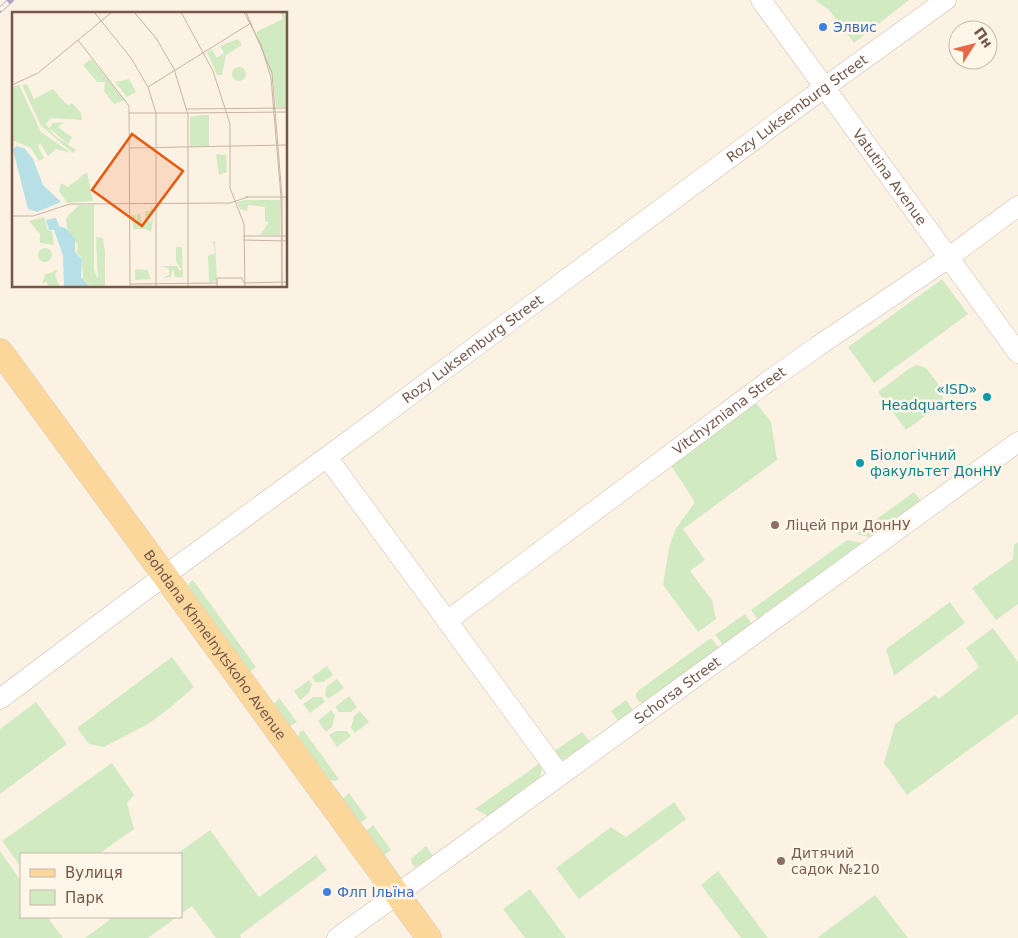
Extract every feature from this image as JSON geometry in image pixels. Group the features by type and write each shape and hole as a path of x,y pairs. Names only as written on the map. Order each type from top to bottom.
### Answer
{"main road":[{"name":"Bohdana Khmelnytskoho Avenue","path":"0,351 428,938"}],"street":[{"name":"Vatutina Avenue","path":"761,0 1018,353"},
{"name":"Rozy Luksemburg Street","path":"0,699 825,87 946,0"},
{"name":"Vitchyzniana Street","path":"447,621 756,390 941,263 1018,206"},
{"name":"Schorsa Street","path":"337,938 1018,442"},
{"path":"327,458 560,775"}],"green space":[{"path":"815,0 909,0 854,43 829,10"},
{"path":"942,279 968,314 874,383 848,347"},
{"path":"917,365 926,368 942,389 943,398 940,405 906,430 878,392 910,368"},
{"path":"752,398 771,422 777,460 683,529 705,560 690,571 712,600 716,619 698,632 663,585 669,548 675,530 695,502 668,461"},
{"path":"914,492 922,502 873,538 856,534"},
{"path":"847,540 866,544 758,620 751,610"},
{"path":"1018,542 1018,604 996,620 972,588 1013,559 1014,545"},
{"path":"193,580 256,667 249,672 187,588"},
{"path":"950,602 965,623 894,676 886,649"},
{"path":"745,614 752,624 723,645 715,635"},
{"path":"993,628 1018,662 1018,714 907,795 884,763 895,724 935,695 939,699 979,667 966,648"},
{"path":"711,638 719,648 643,703 638,700 636,694 639,690"},
{"path":"172,657 194,687 148,724 104,747 89,744 77,728"},
{"path":"327,666 333,675 324,682 315,682 312,677"},
{"path":"337,679 344,688 328,699 325,695 327,686"},
{"path":"309,680 312,684 309,693 300,700 294,691"},
{"path":"349,696 357,707 351,712 339,712 335,707"},
{"path":"313,697 322,697 325,702 310,713 303,704"},
{"path":"279,698 297,722 289,727 273,705"},
{"path":"626,700 633,710 618,721 611,711"},
{"path":"36,702 67,744 0,794 0,729"},
{"path":"331,710 335,715 332,727 326,732 318,721"},
{"path":"360,711 369,722 355,733 351,728 354,716"},
{"path":"303,730 339,779 328,779 298,739 299,733"},
{"path":"336,731 347,731 351,736 337,747 329,735"},
{"path":"582,732 590,742 566,760 560,759 553,752"},
{"path":"112,763 134,795 127,803 134,829 100,853 20,853 20,866 2,841"},
{"path":"540,763 542,769 540,778 488,816 475,809"},
{"path":"349,793 367,818 359,824 341,800"},
{"path":"674,802 686,819 579,899 556,868 611,827 626,837"},
{"path":"373,825 391,850 383,856 365,832"},
{"path":"210,830 259,897 316,855 327,870 240,935 241,938 216,938 192,906 182,913 182,853 178,853"},
{"path":"426,846 433,856 415,867 411,859"},
{"path":"0,851 20,880 20,918 48,918 63,938 0,938"},
{"path":"718,871 768,938 741,938 701,885"},
{"path":"530,889 566,938 525,938 503,909"},
{"path":"875,895 908,938 817,938"},
{"path":"109,918 176,918 148,938 85,938 110,920"}],"railway":[{"path":"0,10 11,0"}],"place":[{"name":"Элвис","path":"823,27"},
{"name":"«ISD» Headquarters","path":"987,397"},
{"name":"Біологічний факультет ДонНУ","path":"860,463"},
{"name":"Ліцей при ДонНУ","path":"775,525"},
{"name":"Дитячий садок №210","path":"781,861"},
{"name":"Флп Ільїна","path":"327,892"}]}
